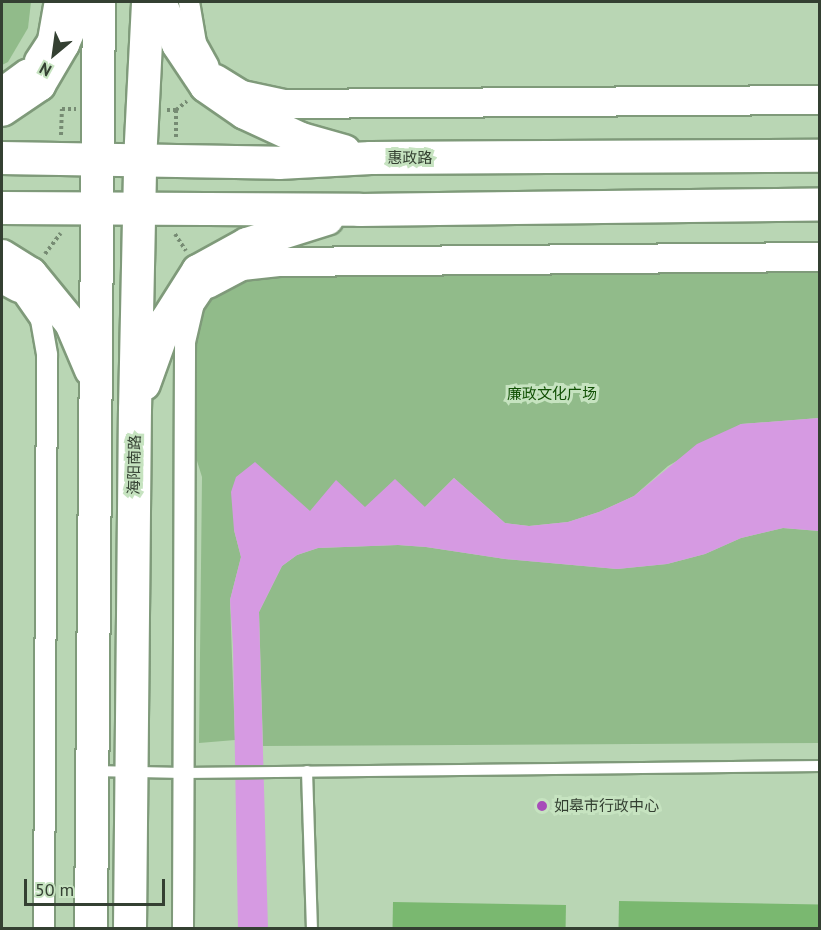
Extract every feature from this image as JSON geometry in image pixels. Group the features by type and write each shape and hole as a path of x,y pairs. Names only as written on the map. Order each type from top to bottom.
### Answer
{"main road":[{"path":"2,110 39,85 63,44 81,2"},
{"path":"91,928 99,2"},
{"name":"海阳南路","path":"130,928 136,344 140,161 148,2"},
{"path":"160,2 178,44 206,86 245,113 301,139 371,158"},
{"path":"2,92 28,73"},
{"path":"216,79 242,95 284,104 819,100"},
{"name":"惠政路","path":"2,158 279,163 371,158 819,156"},
{"path":"278,209 279,163"},
{"path":"2,208 360,210 819,204"},
{"path":"135,410 167,320 198,271 247,244 298,226 360,210"},
{"path":"2,256 31,274 71,323 96,381"},
{"path":"208,284 242,266 281,262 819,257"},
{"path":"96,344 136,344"}],"street":[{"path":"28,73 48,40 55,2"},
{"path":"189,2 196,43 216,79"},
{"path":"10,284 41,320 47,355 44,928"},
{"path":"183,928 185,342 193,306 208,284"}],"lane":[{"path":"93,771 216,773 819,766"},
{"path":"307,771 312,928"}],"green space":[{"path":"2,2 31,2 28,28 8,62 2,65"},
{"name":"廉政文化广场","path":"819,266 819,418 741,424 668,466 634,496 599,512 568,522 529,526 505,523 454,478 425,507 310,512 234,530 241,557 230,600 235,740 199,743 202,477 193,448 191,324 204,295 240,274"},
{"path":"783,528 819,531 819,743 263,746 259,612 282,566 297,555 318,548 398,545 505,559 617,569 667,564 705,554 741,538"}],"shaded area":[{"path":"819,418 819,531 783,528 741,538 705,554 667,564 617,569 505,559 398,545 318,548 297,555 282,566 259,612 268,928 238,928 233,646 230,600 241,557 234,530 231,492 236,477 255,462 310,511 336,480 365,507 395,479 425,507 454,478 505,523 529,526 568,522 599,512 634,496 697,444 741,424"}],"building":[{"path":"619,901 820,905 820,928 619,928"},
{"path":"393,902 566,905 566,928 393,928"}],"place":[{"name":"如皋市行政中心","path":"542,806"}]}
